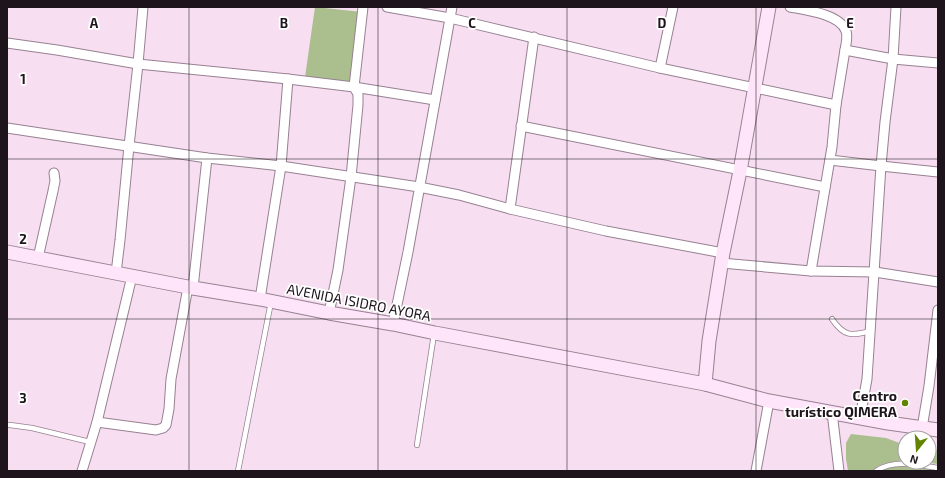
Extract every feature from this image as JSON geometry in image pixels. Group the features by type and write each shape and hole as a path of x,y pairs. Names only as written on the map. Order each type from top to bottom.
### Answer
{"street":[{"path":"116,273 143,7"},
{"path":"329,313 338,270 352,177 358,105 358,94 354,87 363,7"},
{"path":"387,7 450,18 660,68 836,105"},
{"path":"393,324 408,252 452,7"},
{"path":"660,68 673,7"},
{"path":"705,384 709,341 722,258 740,170 769,7"},
{"path":"790,7 814,12 837,20 845,29 847,35 836,105 830,160 811,270"},
{"path":"860,418 867,379 881,166 893,59 896,7"},
{"path":"510,209 534,38"},
{"path":"7,43 138,64 288,79 354,87 435,100"},
{"path":"845,50 893,59 938,63"},
{"path":"266,300 282,166 288,79"},
{"path":"521,126 825,187"},
{"path":"7,128 207,158 282,166 419,187 460,195 510,209 722,258 811,270 875,272 938,282"},
{"path":"97,422 156,430 163,428 166,425 169,409 171,379 191,288 207,158"},
{"path":"830,160 938,172"},
{"path":"38,258 55,182 54,173"},
{"name":"AVENIDA ISIDRO AYORA","path":"7,252 705,384 769,401 888,423 938,430"},
{"path":"82,471 97,422 132,276"},
{"path":"922,428 929,386 938,310"},
{"path":"756,471 769,401"},
{"path":"832,412 839,471"}],"lane":[{"path":"238,471 266,300"},
{"path":"832,319 838,328 846,333 857,334 871,331"},
{"path":"417,445 435,333"},
{"path":"7,426 10,425 32,428 90,442"},
{"path":"876,471 887,465 905,463 938,468"}],"green space":[{"path":"315,7 362,12 351,85 305,77"},
{"path":"851,434 886,438 897,442 897,461 883,464 872,471 848,471 846,443"},
{"path":"938,450 938,464 937,464"},
{"path":"897,466 897,470 938,471 880,471 887,467"}],"place":[{"name":"Centro turístico QIMERA","path":"905,403"}]}
